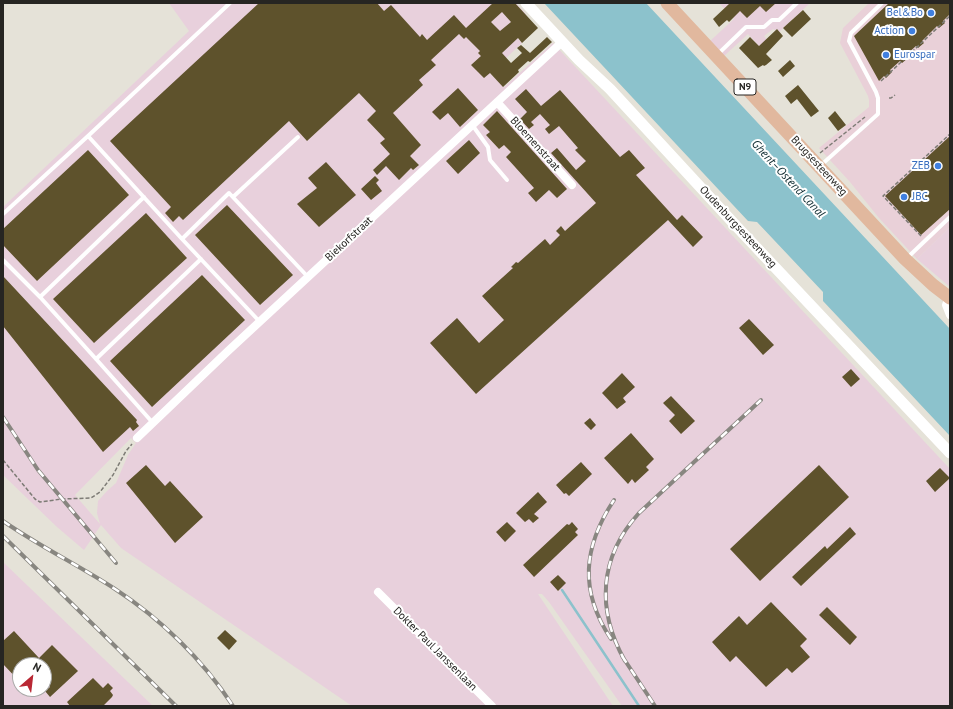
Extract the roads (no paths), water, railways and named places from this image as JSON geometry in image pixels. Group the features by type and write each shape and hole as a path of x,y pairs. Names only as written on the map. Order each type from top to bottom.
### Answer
{"main road":[{"name":"Brugsesteenweg","path":"667,3 917,272 950,297"}],"street":[{"name":"Oudenburgsesteenweg","path":"526,3 562,42 610,89 738,228 950,453"},
{"name":"Biekorfstraat","path":"137,438 308,277 562,42"},
{"name":"Bloemenstraat","path":"498,102 572,185"},
{"path":"950,297 946,305 950,315"},
{"name":"Dokter Paul Janssenlaan","path":"378,592 492,706"}],"lane":[{"path":"3,214 230,3"},
{"path":"716,56 746,27 764,27 772,20 779,20 797,3"},
{"path":"816,163 878,114 878,98 849,41 851,32 882,3"},
{"path":"472,126 488,147 490,160 507,180"},
{"path":"88,136 260,322"},
{"path":"233,197 298,137"},
{"path":"182,239 229,193 308,277"},
{"path":"40,298 144,197"},
{"path":"905,259 950,217"},
{"path":"96,358 201,259"},
{"path":"3,260 96,358 153,423"}],"water":[{"name":"Ghent–Ostend Canal","path":"544,3 646,3 950,329 950,436 823,301 823,292 757,222 748,221"}],"waterway":[{"path":"562,590 639,706"}],"railway":[{"path":"625,661 609,623 606,603 606,584 609,566 616,548 626,530 639,513 761,400"},
{"path":"3,417 38,470 116,563"},
{"path":"611,639 594,604 590,586 589,569 591,552 596,535 614,500"},
{"path":"3,521 30,539 115,589 149,613 195,657 233,706"},
{"path":"3,536 176,706"},
{"path":"622,656 655,706"}],"place":[{"name":"Bel&Bo","path":"931,13"},
{"name":"Action","path":"912,31"},
{"name":"Eurospar","path":"886,55"},
{"name":"ZEB","path":"938,166"},
{"name":"JBC","path":"904,197"}]}
